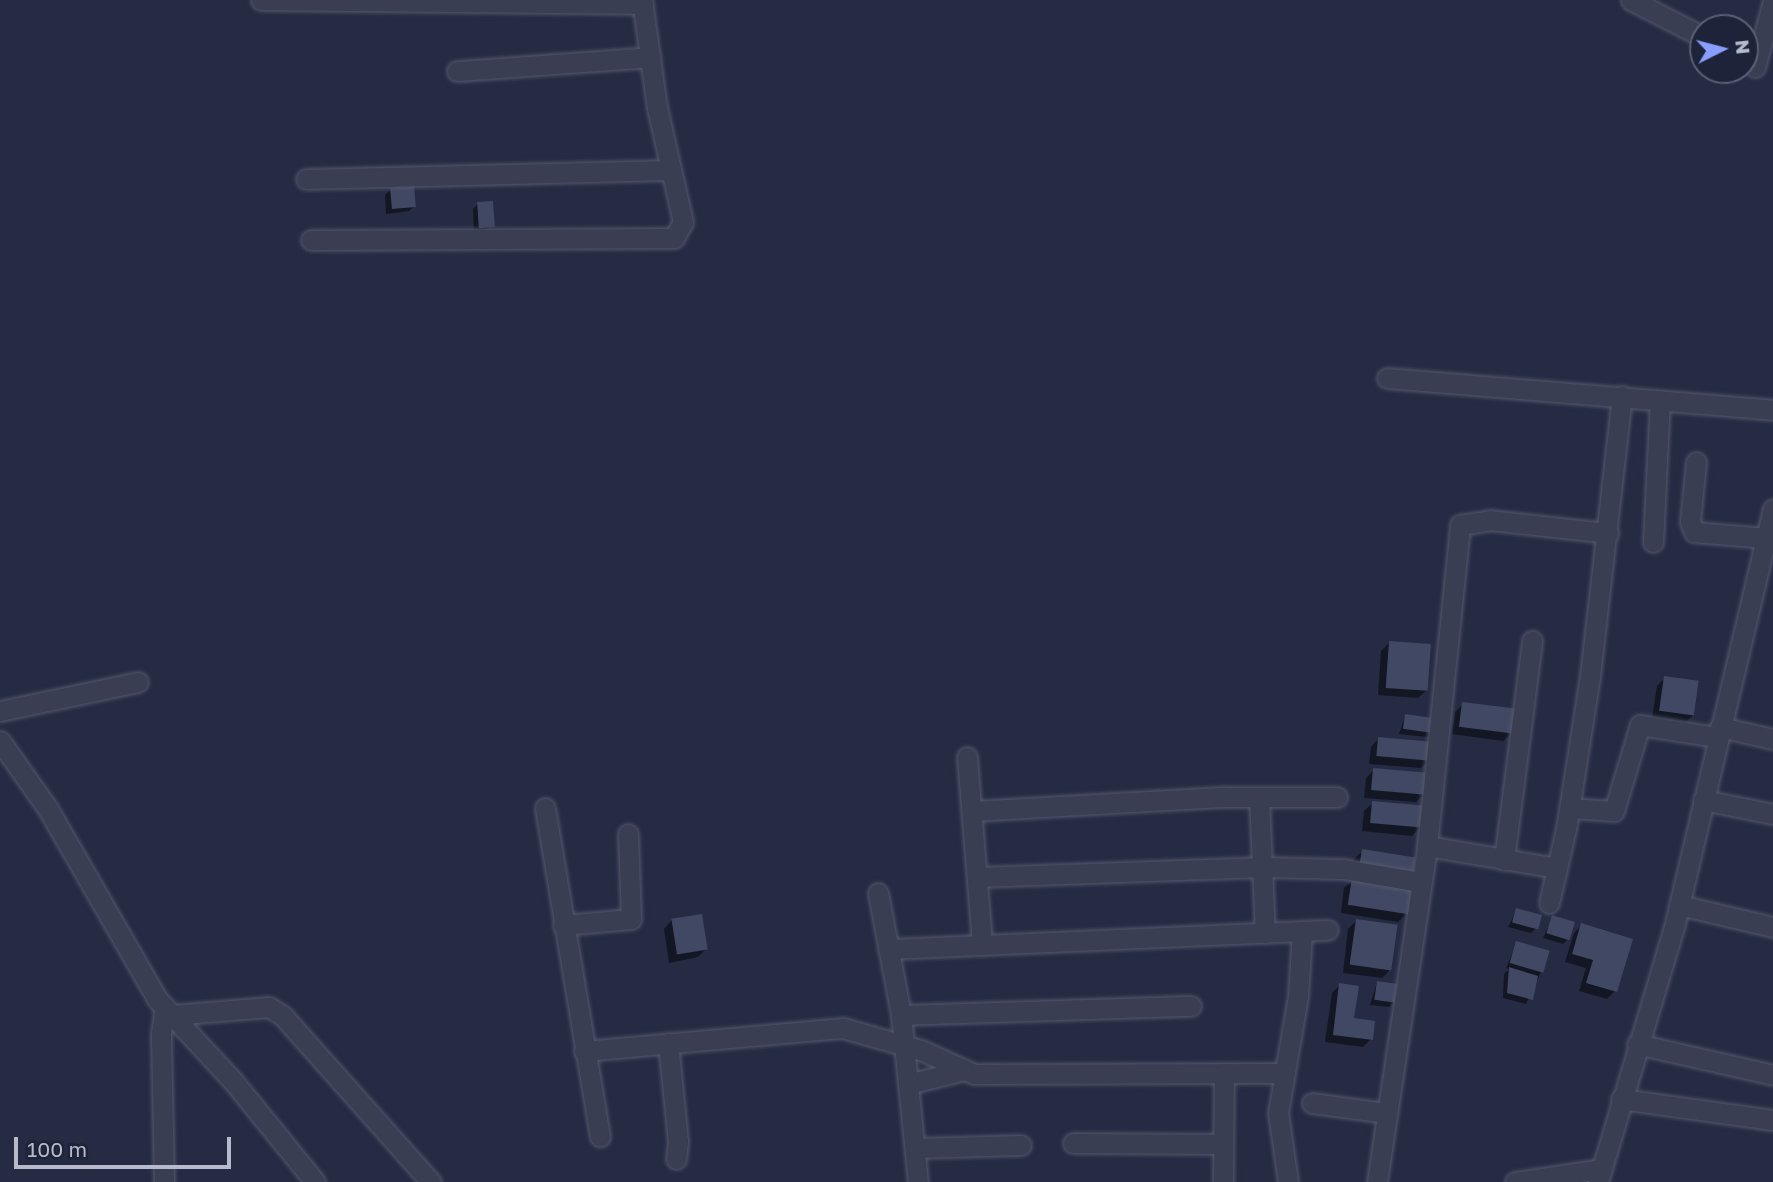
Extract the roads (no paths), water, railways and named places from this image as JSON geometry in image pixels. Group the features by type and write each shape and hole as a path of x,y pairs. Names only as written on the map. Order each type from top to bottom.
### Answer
{"street":[{"path":"261,0 643,2 650,57 683,222 674,238 311,240"},
{"path":"1631,0 1689,30"},
{"path":"1759,39 1773,1"},
{"path":"457,71 650,57"},
{"path":"306,179 671,170"},
{"path":"1387,378 1773,410"},
{"path":"1549,903 1570,808 1608,533 1622,396"},
{"path":"1653,542 1660,400"},
{"path":"1696,462 1690,522 1694,532 1766,538"},
{"path":"1515,1182 1600,1175 1620,1099 1679,905 1718,732 1741,659 1767,558 1766,538 1773,509"},
{"path":"1377,1182 1427,846 1460,525 1490,520 1608,533"},
{"path":"1504,860 1532,641"},
{"path":"0,711 138,682"},
{"path":"1570,808 1614,811 1640,725 1773,738"},
{"path":"2,750 48,809 168,1011 233,1080 315,1182"},
{"path":"967,757 982,945"},
{"path":"972,811 1259,797 1337,797"},
{"path":"1259,797 1265,867 1265,933"},
{"path":"1703,800 1773,814"},
{"path":"545,808 600,1136"},
{"path":"563,925 631,919 628,834"},
{"path":"1427,846 1557,868"},
{"path":"978,877 1265,867 1343,869 1421,883"},
{"path":"878,893 901,1014 918,1182"},
{"path":"1679,905 1773,927"},
{"path":"888,949 1328,930"},
{"path":"1288,1182 1279,1123 1283,1073 1298,996 1302,932"},
{"path":"901,1014 1191,1006"},
{"path":"168,1011 269,1007 282,1015 431,1182"},
{"path":"164,1182 161,1034 168,1011"},
{"path":"584,1051 843,1028 987,1076 1283,1073"},
{"path":"668,1043 678,1141 676,1159"},
{"path":"1637,1044 1773,1075"},
{"path":"908,1084 964,1070"},
{"path":"1223,1182 1224,1073"},
{"path":"1620,1099 1773,1121"},
{"path":"1312,1103 1387,1113"},
{"path":"1073,1143 1223,1144"},
{"path":"916,1149 1021,1145"}]}
